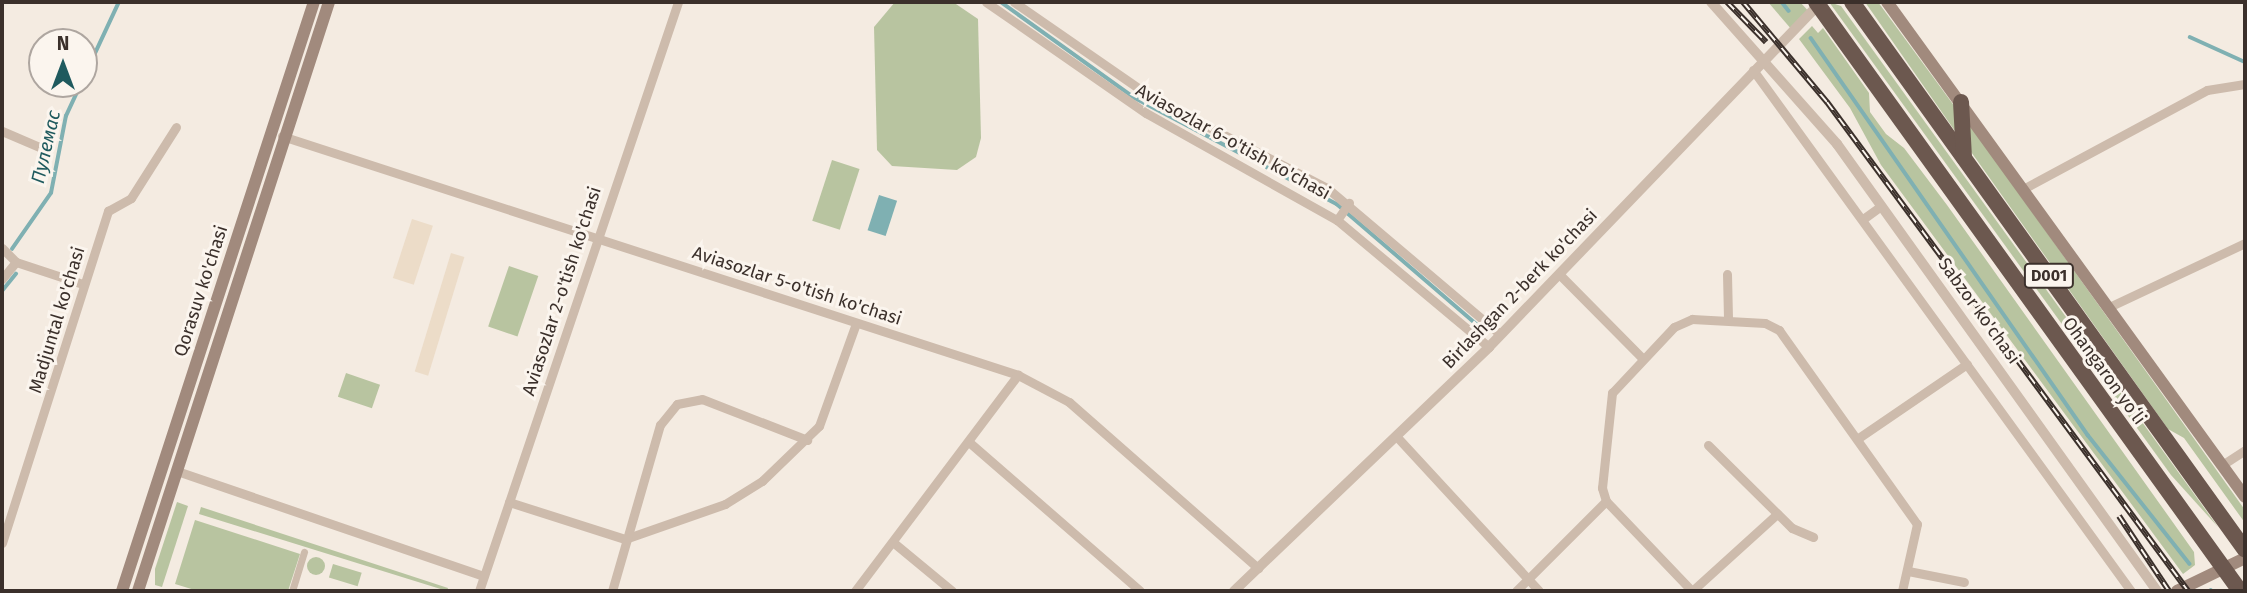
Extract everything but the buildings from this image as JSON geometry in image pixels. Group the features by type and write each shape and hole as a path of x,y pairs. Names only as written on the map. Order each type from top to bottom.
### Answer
{"highway":[{"name":"Ohangaron yoʻli","path":"1852,2 2245,550"},
{"name":"Ohangaron yoʻli","path":"1818,3 2240,591"},
{"path":"1961,102 1964,158"}],"main road":[{"name":"Qorasuv ko'chasi","path":"122,591 314,2"},
{"name":"Qorasuv ko'chasi","path":"138,591 329,2"},
{"path":"1886,2 2245,497"},
{"path":"2177,591 2245,558"}],"street":[{"name":"Aviasozlar 2-o'tish ko'chasi","path":"479,591 595,240 678,2"},
{"name":"Aviasozlar 6-o'tish ko'chasi","path":"986,2 1343,210 1500,334"},
{"name":"Aviasozlar 6-o'tish ko'chasi","path":"1014,2 1038,31 1146,113 1343,210 1489,347"},
{"name":"Sabzor ko'chasi","path":"1711,2 1765,58 1881,206 2157,591"},
{"name":"Birlashgan 2-berk ko'chasi","path":"1234,591 1489,347 1818,3"},
{"path":"1753,70 2131,591"},
{"path":"2023,188 2207,90 2245,84"},
{"name":"Madjuntal ko'chasi","path":"2,544 108,211 131,198 176,127"},
{"path":"2,131 44,149"},
{"name":"Aviasozlar 5-o'tish ko'chasi","path":"271,132 595,240 1018,375 1069,402 1258,568"},
{"path":"1863,219 1881,206"},
{"path":"2109,307 2245,243"},
{"path":"2,247 16,262 83,285"},
{"path":"2,279 16,262"},
{"path":"1727,274 1728,319"},
{"path":"1560,275 1643,359"},
{"path":"1777,514 1692,591 1606,501 1607,404 1643,359 1683,321 1728,319 1779,330 1917,524 1902,591"},
{"path":"509,502 625,539 725,504 807,440 827,410 856,323"},
{"path":"1857,439 1967,365"},
{"path":"855,591 970,443 1018,375"},
{"path":"612,591 660,425 677,404 702,399 807,440"},
{"path":"1396,438 1539,591"},
{"path":"970,443 1140,591"},
{"path":"1708,445 1777,514 1813,537"},
{"path":"2222,465 2245,450"},
{"path":"177,471 484,576"},
{"path":"1516,591 1606,501"},
{"path":"894,543 953,591"},
{"path":"292,591 304,552"},
{"path":"1908,571 1964,582"}],"green space":[{"path":"895,2 953,2 978,19 981,138 976,157 957,170 892,166 877,150 874,27"},
{"path":"1768,2 1800,2 1812,15 1792,30"},
{"path":"1829,2 1841,6 2218,527 2171,475"},
{"path":"1865,2 1878,2 1955,107 1955,131"},
{"path":"1812,26 1818,33 1823,28 1869,93 1870,112 1886,134 1904,148 1947,205 2194,552 2195,565 2183,574 1881,165 1850,108 1799,39"},
{"path":"1970,125 2245,510 2245,523 2184,438 2168,429 1969,149"},
{"path":"832,160 860,169 840,230 812,221"},
{"path":"509,266 538,276 517,337 488,327"},
{"path":"346,373 380,385 372,408 338,397"},
{"path":"177,502 188,506 162,587 155,585 155,569"},
{"path":"201,507 448,588 447,591 199,514"},
{"path":"195,520 300,554 288,591 198,591 175,584"},
{"path":"316,557 322,560 325,566 322,572 316,575 310,572 307,566 310,560"},
{"path":"333,564 362,573 358,586 329,577"}],"shaded area":[{"path":"412,219 433,226 414,285 393,278"},
{"path":"451,253 464,257 428,376 415,372"}],"water":[{"path":"879,195 897,201 886,236 868,230"}],"waterway":[{"name":"Пулемас","path":"98,47 119,2"},
{"path":"1001,2 1135,98 1337,204 1481,328"},
{"path":"1782,2 1789,11"},
{"path":"2190,37 2245,62"},
{"path":"1811,38 2088,435 2190,564"},
{"name":"Пулемас","path":"12,249 51,193 66,116 74,98"},
{"name":"Пулемас","path":"2,291 16,274"}],"railway":[{"path":"1727,2 1766,42"},
{"path":"1743,2 1827,102 2188,591"},
{"path":"2119,516 2169,591"}]}
